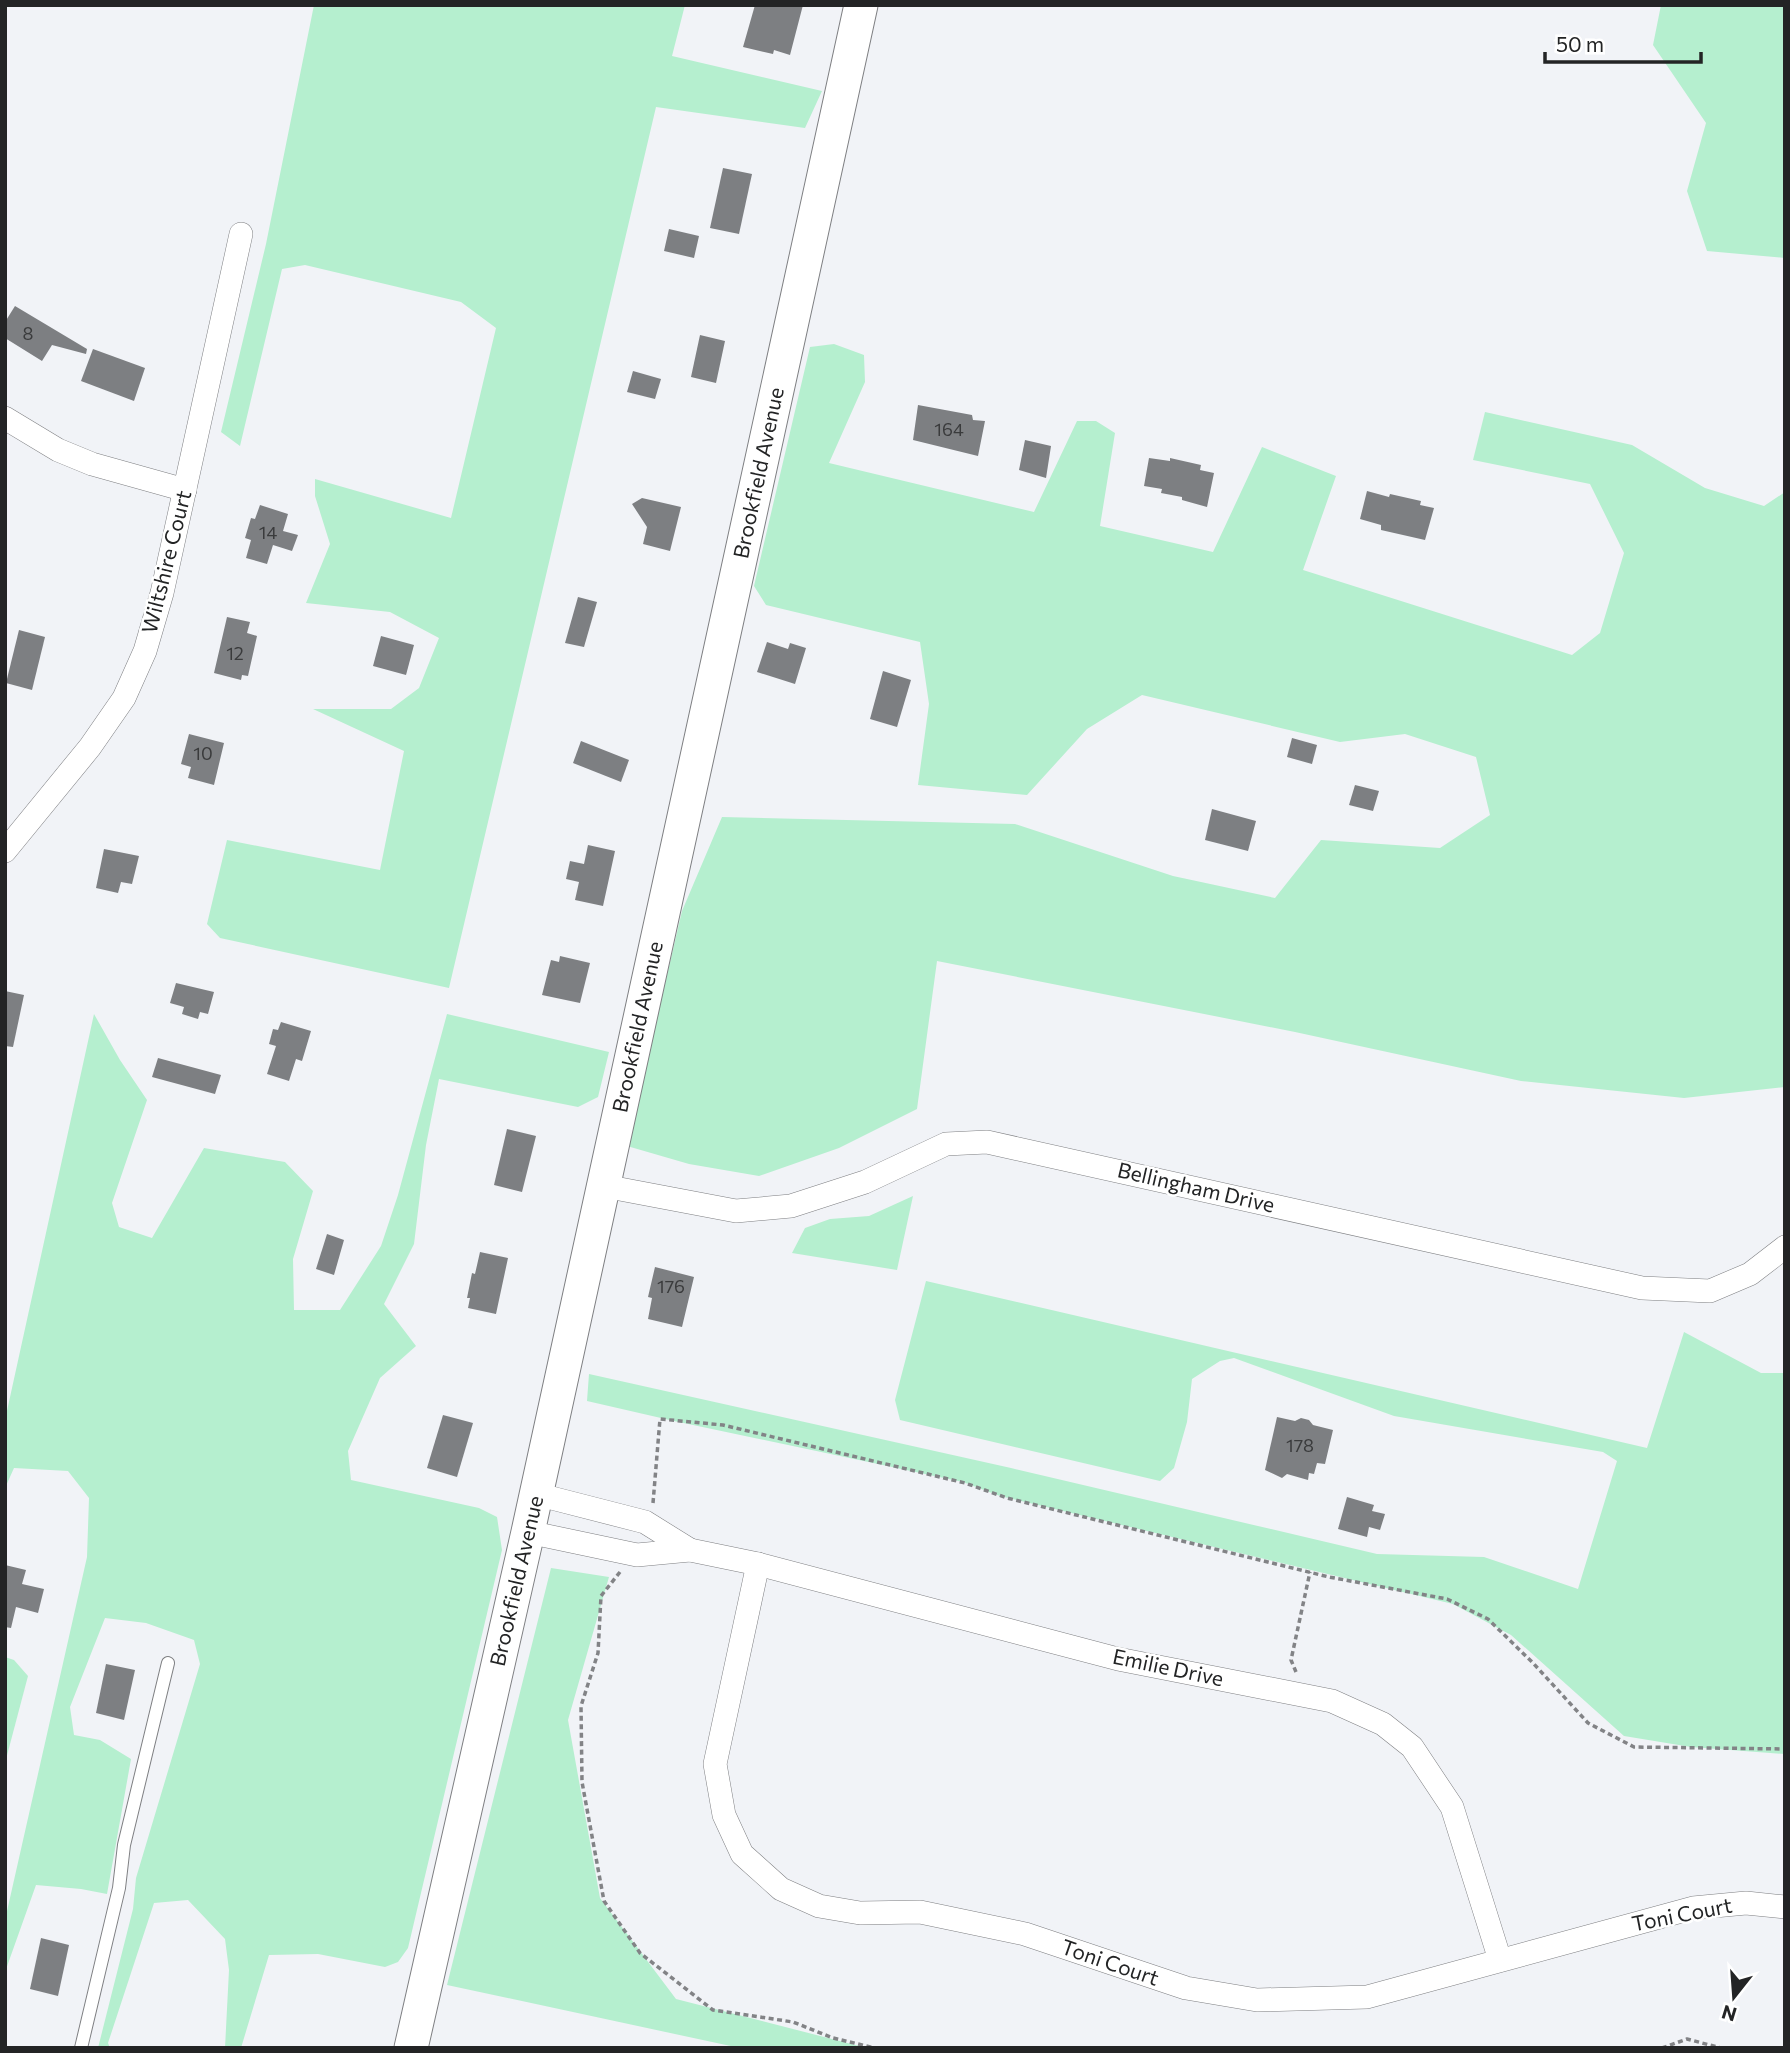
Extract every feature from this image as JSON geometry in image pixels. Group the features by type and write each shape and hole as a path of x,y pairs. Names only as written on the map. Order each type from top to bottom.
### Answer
{"main road":[{"name":"Brookfield Avenue","path":"411,2048 528,1532 861,5"}],"street":[{"name":"Wiltshire Court","path":"5,851 90,747 124,698 145,650 162,593 241,234"},
{"path":"5,418 58,450 92,464 185,490"},
{"name":"Bellingham Drive","path":"604,1186 736,1211 791,1206 865,1182 946,1144 987,1142 1642,1288 1710,1291 1750,1274 1785,1247"},
{"name":"Emilie Drive","path":"536,1494 645,1522 690,1550"},
{"path":"622,1560 630,1518"},
{"name":"Emilie Drive","path":"528,1532 622,1560 636,1555 690,1550 758,1564 1118,1658 1332,1701 1383,1724 1412,1747 1452,1807 1500,1960"},
{"name":"Toni Court","path":"758,1564 715,1764 724,1815 742,1854 780,1889 819,1906 860,1913 920,1912 1025,1934 1186,1988 1257,2000 1367,1997 1693,1908 1746,1903 1785,1907"}],"lane":[{"path":"81,2048 119,1888 124,1845 168,1663"}],"path":[{"path":"652,1508 660,1419 723,1425 965,1483 1007,1498 1310,1572 1447,1598 1488,1619 1533,1662 1588,1723 1634,1747 1785,1749"},
{"path":"622,1560 601,1596 598,1653 581,1706 582,1782 604,1901 640,1953 713,2010 793,2022 832,2038 875,2048"},
{"path":"1291,1660 1310,1572"},
{"path":"1662,2048 1687,2039 1721,2048"}],"green space":[{"path":"314,5 685,5 672,56 822,91 805,128 656,107 449,988 220,938 207,924 227,840 380,870 404,751 313,709 391,709 419,688 439,638 390,612 306,603 330,544 315,496 315,479 451,518 496,328 461,302 305,265 282,269 240,446 221,432 266,244"},
{"path":"1661,5 1785,5 1785,258 1707,251 1687,191 1706,123 1653,45"},
{"path":"834,344 864,355 865,382 829,463 1034,512 1077,421 1096,421 1115,433 1100,526 1213,552 1262,447 1336,476 1303,570 1572,655 1600,633 1624,553 1590,484 1473,460 1485,412 1632,445 1705,488 1764,506 1785,492 1785,1087 1684,1098 1521,1081 1295,1032 937,961 917,1109 839,1148 759,1176 689,1164 627,1146 682,911 722,817 1015,824 1173,876 1275,898 1321,840 1440,848 1490,815 1476,757 1405,734 1340,742 1142,695 1087,729 1027,795 918,785 929,704 920,642 766,605 754,586 810,347"},
{"path":"94,1014 147,1100 112,1203 119,1227 152,1238 204,1148 285,1162 313,1191 293,1259 294,1310 340,1310 381,1246 398,1195 447,1014 609,1052 598,1097 578,1107 439,1079 426,1145 414,1244 384,1304 416,1346 380,1378 348,1451 351,1480 479,1508 497,1517 502,1550 408,1948 398,1962 385,1967 318,1954 269,1955 241,2048 225,2048 229,1970 225,1939 188,1900 154,1903 108,2043 110,2048 98,2048 133,1909 136,1878 200,1664 194,1640 146,1623 105,1618 70,1707 74,1735 100,1740 131,1759 107,1894 36,1885 5,1972 5,1920 87,1557 89,1498 68,1471 14,1468 5,1488 5,1420"},
{"path":"913,1196 897,1270 792,1253 805,1228 830,1219 869,1216"},
{"path":"926,1281 1647,1448 1684,1332 1761,1373 1785,1373 1785,1754 1691,1747 1624,1736 1511,1635 1453,1604 1000,1496 963,1482 587,1401 589,1374 1011,1468 1377,1554 1484,1557 1578,1589 1617,1461 1603,1452 1394,1416 1234,1358 1220,1361 1192,1379 1187,1422 1174,1468 1160,1481 900,1420 895,1400"},
{"path":"551,1568 609,1577 568,1720 600,1898 676,1999 867,2048 740,2048 447,1985"},
{"path":"5,1657 14,1660 28,1676 5,1763"}],"building":[{"path":"755,5 803,5 790,55 774,50 773,54 743,47"},
{"path":"723,168 752,174 739,234 710,228"},
{"path":"669,229 699,236 694,258 664,251"},
{"path":"15,306 87,349 86,354 52,345 42,361 5,338 5,322"},
{"path":"700,335 725,341 716,383 691,377"},
{"path":"93,349 145,368 134,401 81,381"},
{"path":"633,371 661,379 655,399 627,392"},
{"path":"918,405 972,415 973,420 985,421 978,456 913,440"},
{"path":"1025,440 1051,446 1046,478 1019,470"},
{"path":"1149,458 1170,461 1170,458 1201,465 1200,470 1214,473 1207,507 1182,500 1182,497 1161,493 1162,489 1144,486"},
{"path":"1367,491 1421,501 1420,505 1434,508 1425,540 1381,530 1381,525 1360,519"},
{"path":"642,498 681,507 670,551 643,544 647,527 632,504"},
{"path":"260,505 288,514 283,531 298,535 292,551 273,545 267,564 246,558 251,540 245,538 251,518 255,519"},
{"path":"578,597 597,602 584,647 565,643"},
{"path":"227,617 250,622 247,633 257,636 248,676 242,675 241,680 214,673"},
{"path":"19,630 45,637 32,690 6,683"},
{"path":"381,636 414,645 406,675 373,666"},
{"path":"767,642 788,649 790,643 806,648 795,684 757,672"},
{"path":"883,671 911,680 897,727 870,719"},
{"path":"189,734 224,743 214,785 188,778 191,767 181,764"},
{"path":"1292,738 1317,745 1312,764 1287,757"},
{"path":"581,741 629,760 621,782 573,763"},
{"path":"1355,785 1379,791 1373,811 1349,805"},
{"path":"1212,809 1256,821 1248,851 1205,840"},
{"path":"588,845 615,851 603,906 575,900 579,882 566,879 570,861 584,864"},
{"path":"104,849 139,856 132,884 121,882 118,893 96,888"},
{"path":"560,956 590,963 580,1003 542,995 551,960 559,962"},
{"path":"176,983 214,992 208,1014 200,1012 198,1019 182,1014 184,1007 170,1003"},
{"path":"5,991 24,995 13,1047 5,1046"},
{"path":"281,1022 311,1031 302,1061 296,1059 289,1081 267,1074 276,1046 269,1044 273,1029 278,1030"},
{"path":"158,1058 221,1075 215,1094 152,1077"},
{"path":"507,1129 536,1136 522,1192 494,1185"},
{"path":"327,1234 344,1240 334,1275 316,1269"},
{"path":"480,1252 508,1258 496,1314 468,1308 470,1298 467,1298 472,1273 475,1274"},
{"path":"655,1267 694,1277 682,1327 648,1319 652,1298 648,1297"},
{"path":"443,1415 473,1423 457,1477 427,1468"},
{"path":"1277,1417 1295,1421 1301,1418 1309,1420 1313,1425 1333,1430 1325,1464 1317,1463 1314,1474 1309,1473 1308,1480 1287,1474 1282,1478 1265,1470"},
{"path":"1347,1497 1374,1505 1372,1511 1385,1514 1380,1530 1369,1527 1367,1537 1338,1529"},
{"path":"5,1565 26,1570 22,1584 44,1589 38,1613 16,1607 11,1628 5,1627"},
{"path":"106,1664 135,1670 124,1720 96,1713"},
{"path":"41,1938 69,1945 58,1996 30,1989"}]}
